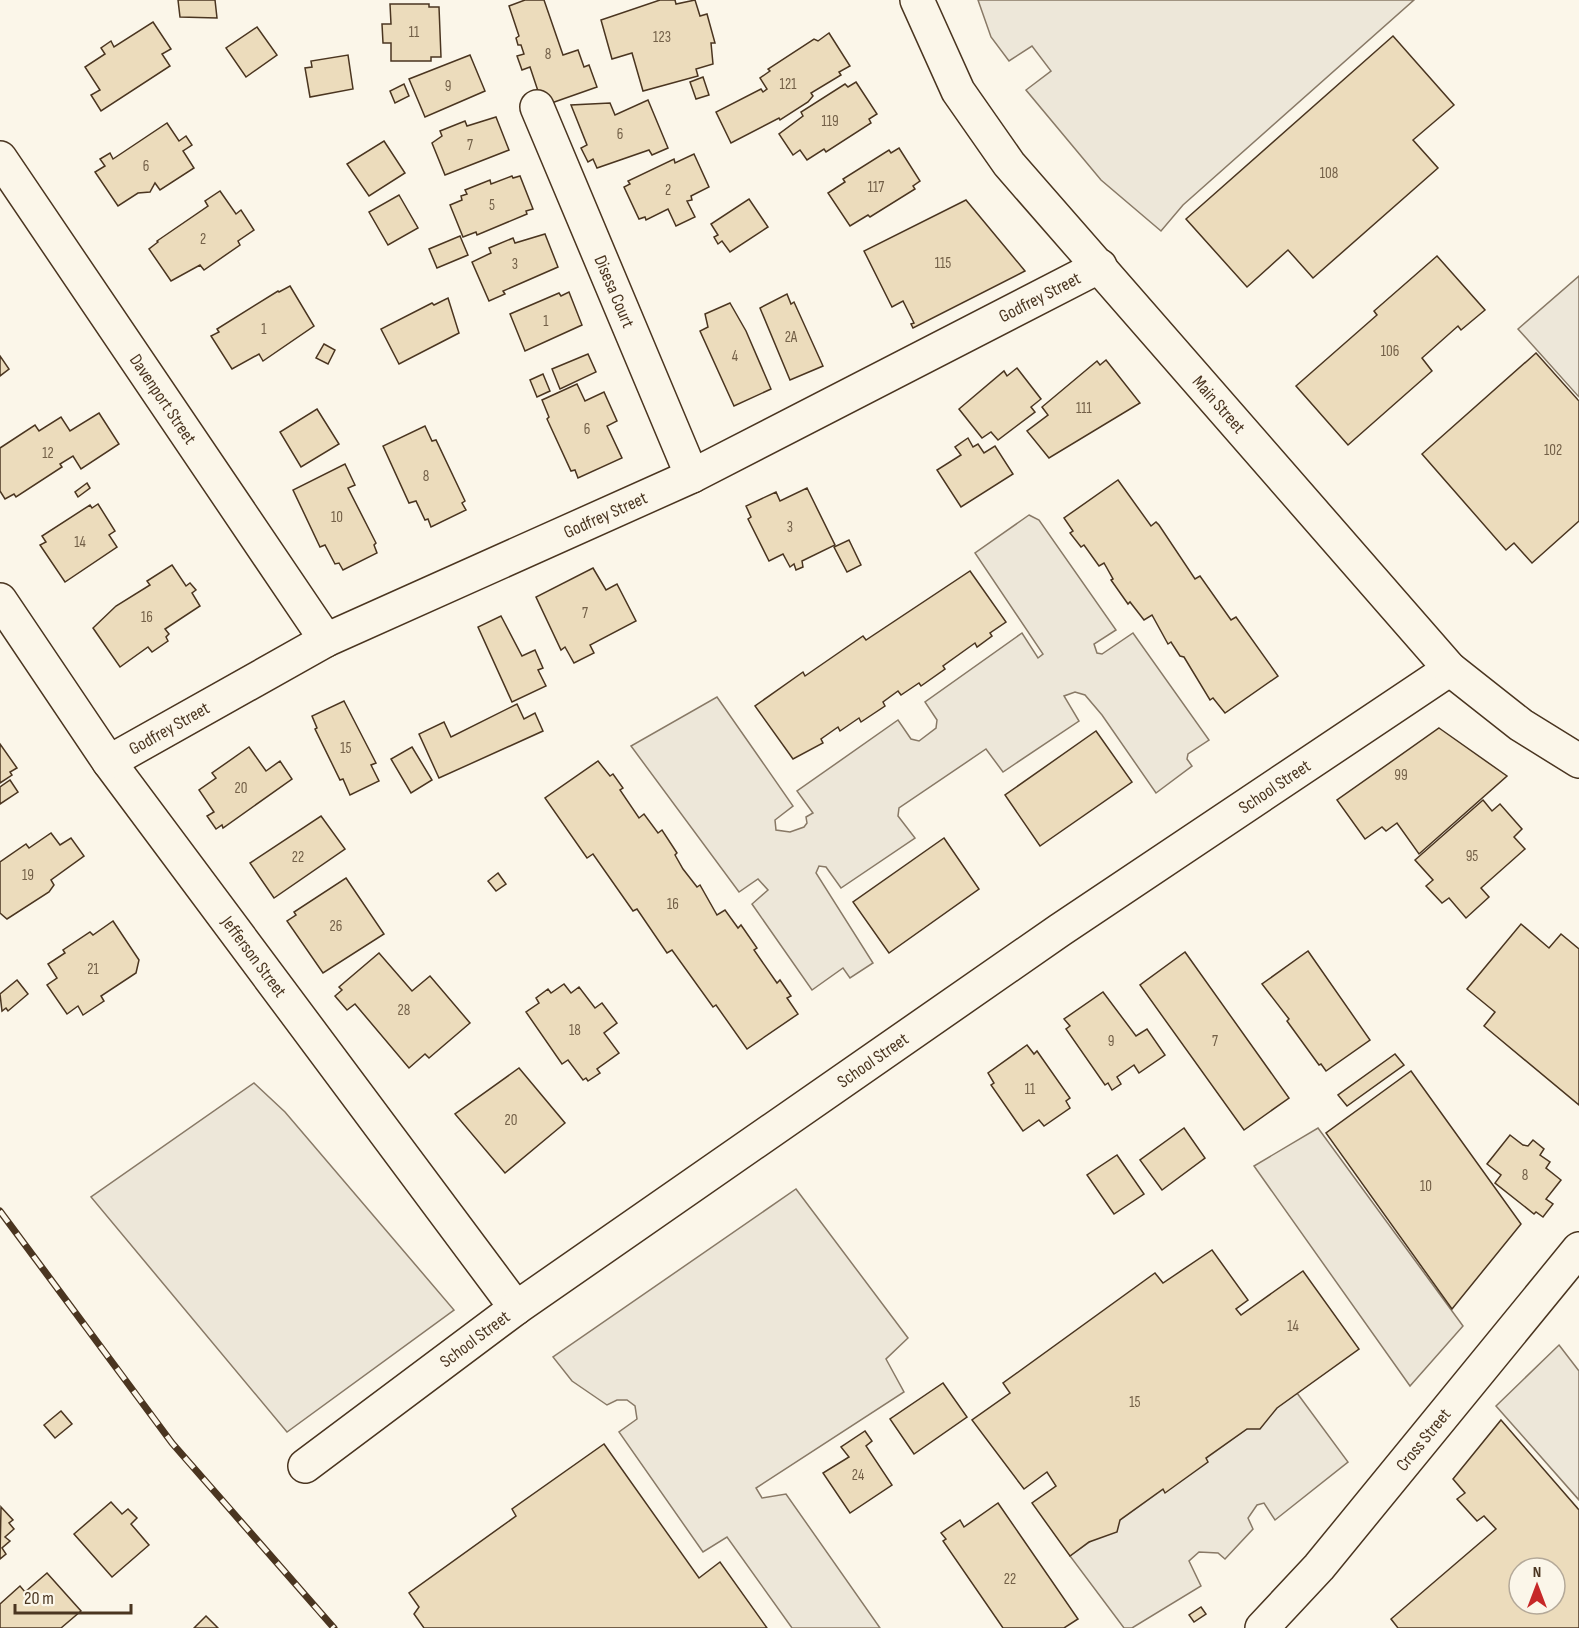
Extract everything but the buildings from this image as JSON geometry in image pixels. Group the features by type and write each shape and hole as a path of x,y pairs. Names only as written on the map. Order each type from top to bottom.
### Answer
{"street":[{"name":"Main Street","path":"917,0 958,91 1008,164 1100,266 1450,669 1521,725 1579,761"},
{"name":"Disesa Court","path":"537,107 692,476"},
{"name":"Davenport Street","path":"0,158 326,640"},
{"name":"Godfrey Street","path":"109,762 326,640 692,476 1100,266"},
{"name":"Jefferson Street","path":"0,600 109,762 516,1308"},
{"name":"School Street","path":"305,1466 516,1308 1060,930 1450,669"},
{"name":"Cross Street","path":"1262,1628 1319,1567 1579,1250"}],"shaded area":[{"path":"978,0 1414,0 1183,205 1161,231 1101,180 1026,90 1051,71 1032,46 1009,61 991,37"},
{"path":"1579,276 1579,397 1518,329"},
{"path":"1029,515 1039,520 1116,630 1094,644 1097,653 1102,654 1133,633 1209,740 1188,754 1187,759 1192,766 1156,793 1102,715 1085,695 1075,692 1064,696 1079,721 1003,772 986,749 899,808 898,816 915,838 841,888 826,867 819,866 816,873 873,963 850,978 843,968 812,990 752,904 768,890 758,879 739,892 631,746 717,697 793,806 775,820 776,830 790,832 804,827 807,823 806,817 813,813 797,791 898,720 911,739 919,741 936,728 937,720 925,702 1022,633 1038,658 1043,654 975,553"},
{"path":"254,1083 285,1112 454,1310 287,1432 91,1197"},
{"path":"1318,1128 1463,1326 1410,1386 1254,1166"},
{"path":"796,1189 908,1338 886,1359 904,1392 756,1488 762,1498 786,1494 880,1628 792,1628 727,1537 703,1552 619,1432 637,1419 635,1406 627,1400 617,1400 607,1405 572,1381 553,1357"},
{"path":"1559,1345 1579,1371 1579,1500 1496,1406"},
{"path":"1297,1393 1348,1462 1275,1520 1264,1503 1257,1505 1248,1518 1253,1529 1225,1559 1218,1553 1199,1552 1189,1561 1201,1586 1132,1628 1124,1628 1070,1556"}],"railway":[{"path":"0,1211 172,1443 334,1628"}]}
